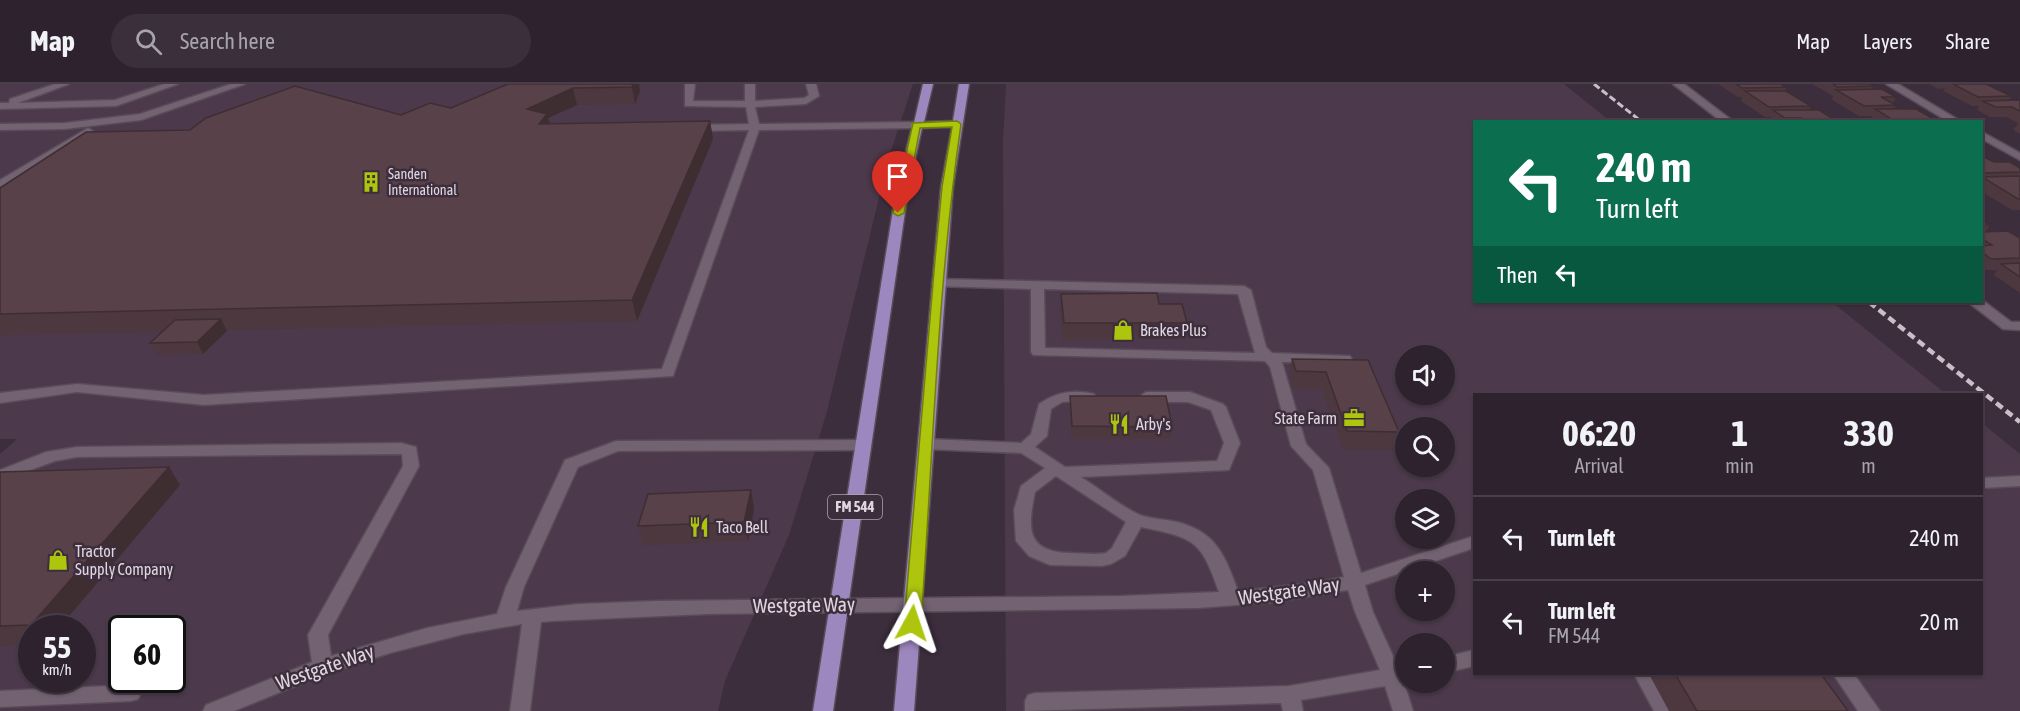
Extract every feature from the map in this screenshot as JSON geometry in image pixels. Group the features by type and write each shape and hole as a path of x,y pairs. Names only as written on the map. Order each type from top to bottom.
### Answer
{"main road":[{"name":"FM 544","path":"823,711 902,191 916,125 928,84"},
{"path":"904,711 947,187 964,84"},
{"path":"916,125 957,124"}],"street":[{"path":"0,106 64,84"},
{"path":"0,106 116,103 173,84"},
{"path":"0,127 65,126 141,117 240,84"},
{"path":"690,84 688,104 806,101 814,96 812,84"},
{"path":"0,398 77,388 204,400 668,372 755,127 750,104 750,84"},
{"path":"1678,84 1726,120"},
{"path":"1891,84 1954,120"},
{"path":"0,185 103,122"},
{"path":"676,128 916,125"},
{"path":"1983,136 2020,157"},
{"path":"938,283 1244,290 1259,349 1277,365 1299,446 1322,468 1364,612 1395,668"},
{"path":"1037,285 1038,352 1345,359"},
{"path":"1977,303 2014,326"},
{"path":"1025,448 1039,436 1044,407 1059,397 1107,397"},
{"path":"1131,397 1190,397 1218,407 1232,443 1223,466 1059,470 1027,490 1023,510 1025,541 1042,556 1060,561 1111,558 1119,552 1136,520"},
{"path":"926,444 1025,448 1136,520 1177,528 1197,536 1209,546 1218,562 1231,599"},
{"path":"504,620 515,587 571,464 616,446 863,445"},
{"path":"0,476 52,456 77,452 401,448 410,451 411,466 318,635 323,666"},
{"path":"1983,483 2020,481"},
{"name":"Westgate Way","path":"213,711 253,692 323,666 429,635 504,620 618,609 914,603 1149,603 1231,599 1316,589 1355,581 1418,563 1473,542"},
{"path":"520,711 532,617"},
{"path":"1455,662 1473,658"},
{"path":"1645,675 1665,711"},
{"path":"1844,675 1870,711"},
{"path":"1035,711 1035,701 1168,699 1291,702 1395,676"},
{"path":"0,699 20,705 131,693"},
{"path":"1401,693 1403,711"}],"shaded area":[{"path":"0,84 913,84 889,157 826,415 789,535 725,681 718,711 0,711 0,454 17,439 0,439"},
{"path":"1006,84 1564,84 1609,120 1473,120 1473,303 1833,303 1945,393 1473,393 1473,675 1983,675 1983,424 2020,454 2020,711 1006,711 1003,142"}],"building":[{"name":"Sanden International","path":"508,84 633,84 632,87 573,88 527,109 547,114 539,124 710,121 632,300 0,314 0,188 86,132 190,130 206,118 295,86 401,115 430,103 451,108"},
{"path":"1736,84 1781,84 1786,87 1742,88"},
{"path":"1833,84 1870,84 1874,86 1837,87"},
{"path":"1953,84 1986,84 2011,96 1978,97"},
{"path":"1882,89 1896,97 1881,97 1896,105 1864,106 1836,90"},
{"path":"1745,91 1786,91 1811,106 1769,107"},
{"path":"2020,100 2020,111 2012,107 1996,107 1982,101"},
{"path":"1875,109 1916,109 1935,120 1893,120"},
{"path":"1773,110 1819,110 1835,120 1804,120 1785,118"},
{"path":"1983,156 1994,162 2010,162 2020,168 2020,172 1983,173"},
{"path":"2020,176 2020,199 2018,199 1983,177"},
{"path":"2008,231 2020,238 2020,258 1991,259 1983,253 1983,246 1992,245 1983,240 1983,232"},
{"path":"2020,263 2020,277 2001,264"},
{"path":"1157,293 1159,304 1182,304 1187,323 1064,323 1061,294"},
{"path":"221,319 197,342 150,343 175,320"},
{"path":"1292,359 1368,360 1395,423 1395,432 1347,431 1326,372 1296,371"},
{"path":"1070,396 1166,396 1172,427 1072,426"},
{"name":"Tractor Supply Company","path":"169,467 40,615 18,615 18,625 0,626 0,472"},
{"path":"751,490 744,522 638,526 648,494"},
{"path":"1676,675 1822,675 1848,711 1697,711"}],"railway":[{"path":"1594,84 1639,120"},
{"path":"1870,303 2020,422"}],"place":[{"name":"Sanden International","path":"371,182"},
{"name":"Brakes Plus","path":"1123,330"},
{"name":"State Farm","path":"1354,418"},
{"name":"Arby's","path":"1119,424"},
{"name":"Taco Bell","path":"699,527"},
{"name":"Tractor Supply Company","path":"58,560"}],"route":[{"path":"898,213 916,125 957,124 947,187 940,260 922,517 912,623"}]}
